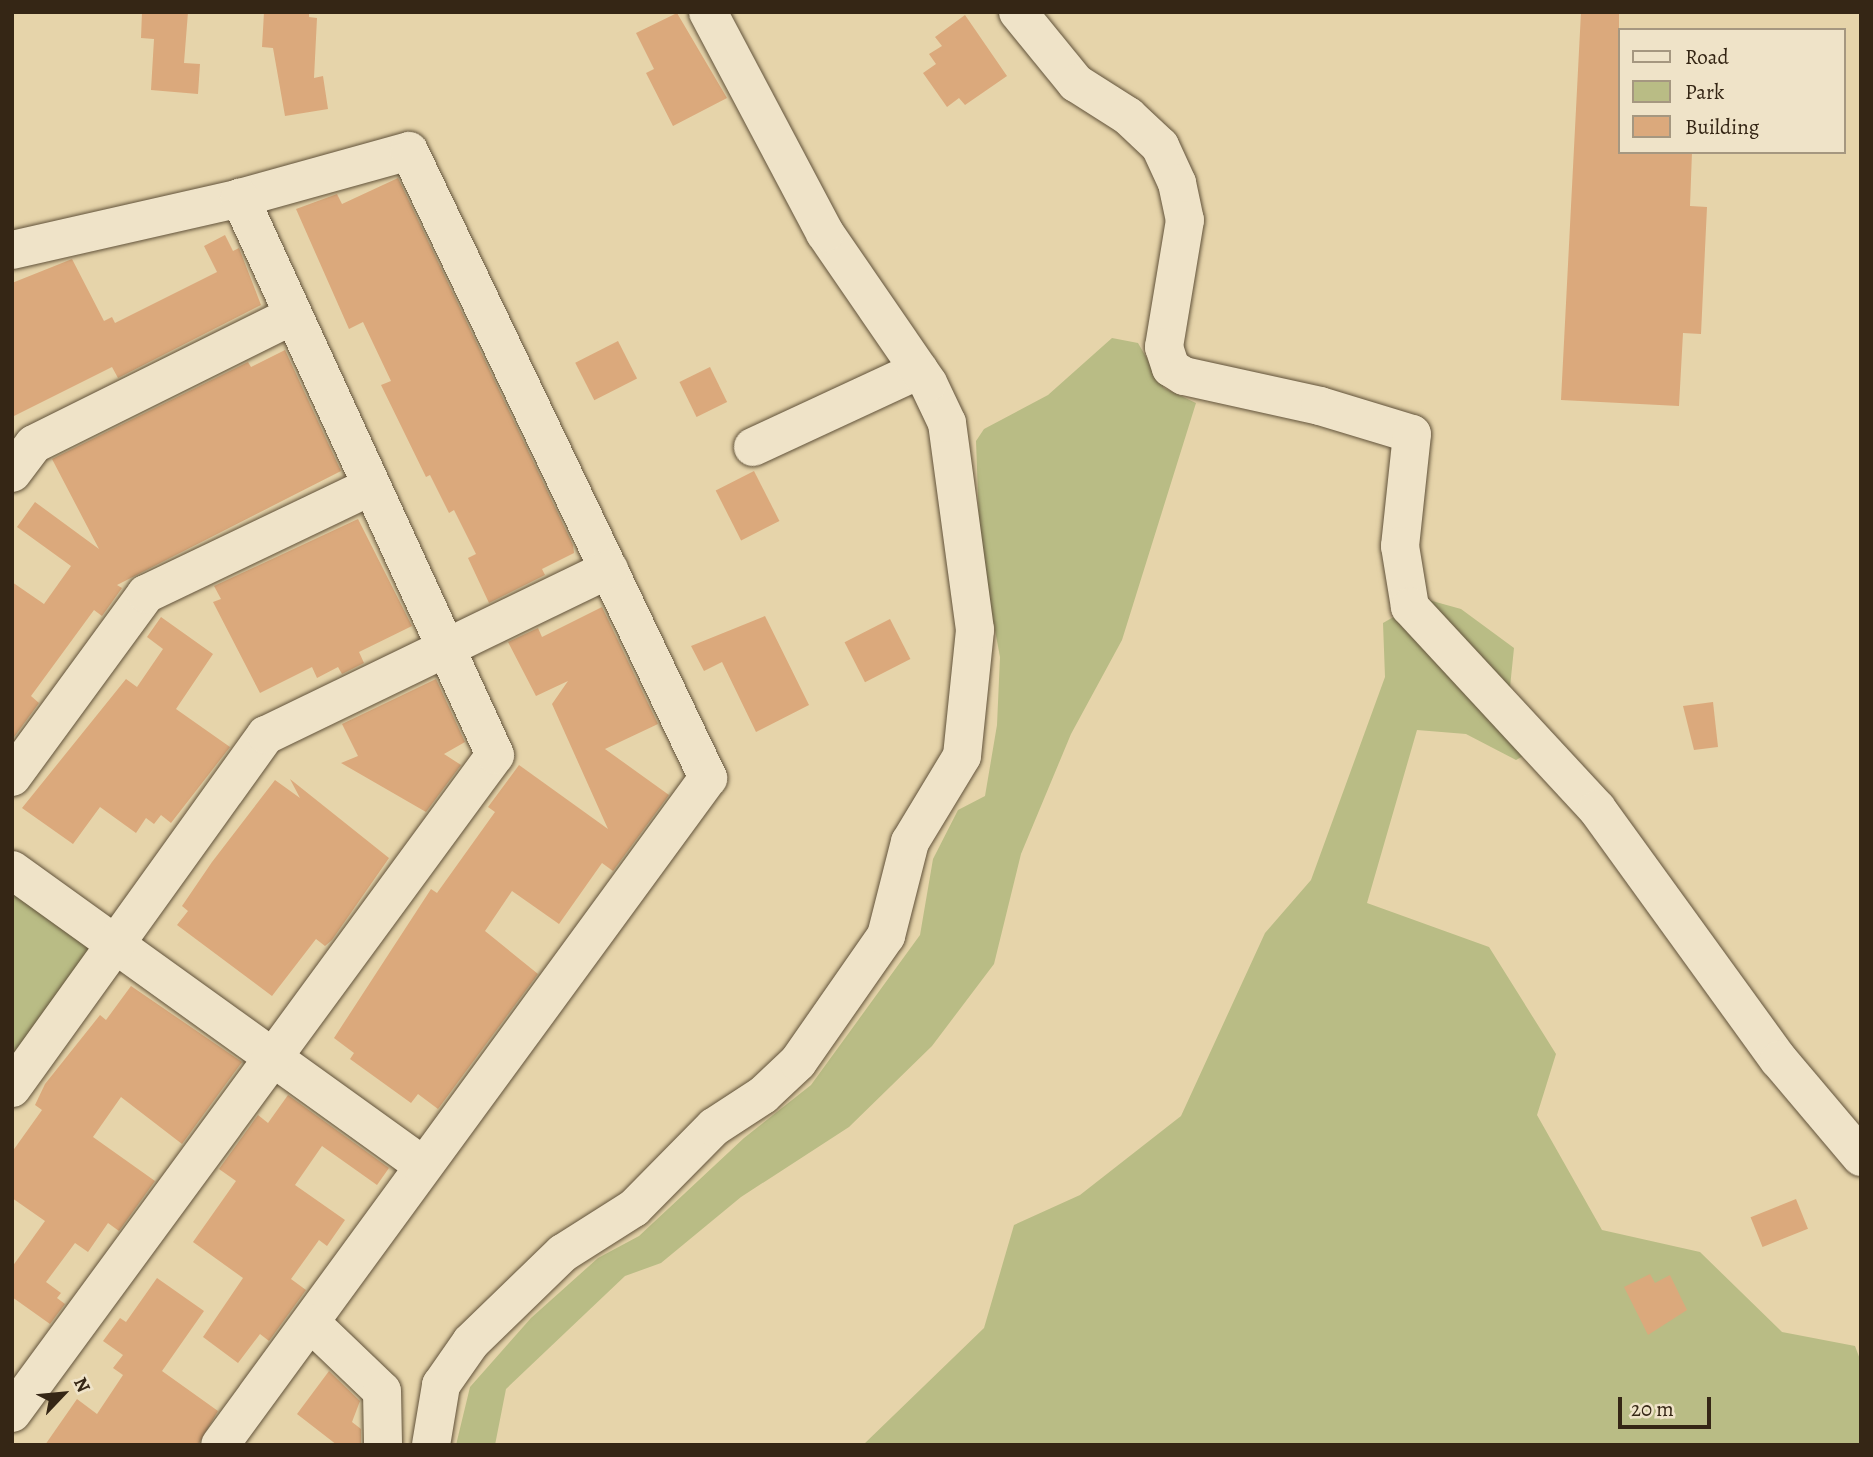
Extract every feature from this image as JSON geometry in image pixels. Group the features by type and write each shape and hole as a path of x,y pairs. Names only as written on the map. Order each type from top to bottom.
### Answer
{"street":[{"path":"431,1445 442,1385 471,1342 562,1253 634,1208 714,1127 763,1095 798,1062 886,936 910,842 962,756 974,663 975,630 947,423 919,369 825,233 708,12"},
{"path":"1017,12 1076,83 1128,116 1160,146 1171,171 1185,220 1164,347 1171,368 1184,376 1320,406 1412,434 1401,546 1410,607 1597,809 1779,1060 1861,1157"},
{"path":"12,250 240,198 409,151 708,778 421,1164 311,1323 220,1445"},
{"path":"12,1413 275,1060 495,755 447,647 290,317 240,198"},
{"path":"12,473 34,444 290,317"},
{"path":"752,447 919,369"},
{"path":"12,777 146,594 369,487"},
{"path":"12,1088 267,735 609,569"},
{"path":"12,870 421,1164"},
{"path":"311,1323 382,1391 383,1445"}],"green space":[{"path":"1112,338 1138,343 1164,388 1196,403 1122,640 1071,734 1021,854 994,964 932,1046 849,1127 741,1197 661,1263 625,1276 506,1389 495,1445 456,1445 470,1387 531,1318 598,1258 639,1236 744,1138 811,1085 920,935 933,859 958,810 985,796 997,725 1000,657 980,550 976,441 984,429 1048,395"},
{"path":"1425,599 1461,609 1514,648 1509,697 1534,750 1516,760 1466,734 1417,730 1367,903 1489,947 1556,1054 1537,1115 1602,1230 1700,1252 1782,1332 1855,1346 1861,1362 1861,1445 863,1445 984,1328 1014,1225 1080,1195 1181,1116 1265,933 1311,880 1385,677 1383,623"},
{"path":"12,887 85,940 92,958 12,1065"}],"building":[{"path":"142,12 188,12 184,63 200,64 198,94 151,90 154,39 141,38"},
{"path":"264,12 309,12 309,17 317,18 314,78 323,76 328,109 285,116 273,48 262,47"},
{"path":"1581,12 1619,12 1618,154 1692,154 1690,206 1707,207 1701,334 1683,333 1679,406 1561,400"},
{"path":"677,13 727,98 673,126 646,73 654,69 636,33"},
{"path":"965,15 1007,76 965,105 959,98 947,107 923,73 936,64 929,54 942,46 935,37"},
{"path":"398,178 573,545 574,553 542,569 545,575 489,603 468,558 476,554 454,510 449,513 430,475 426,477 381,385 391,381 363,322 349,329 296,209 337,194 342,204"},
{"path":"225,235 233,251 239,248 261,305 118,378 112,367 12,417 12,283 72,259 104,321 112,317 115,323 217,272 204,246"},
{"path":"618,341 637,378 594,400 575,363"},
{"path":"285,350 341,471 117,585 122,588 102,616 94,610 31,696 39,703 12,740 12,582 44,604 71,566 17,527 35,502 99,549 52,459 248,362 251,367"},
{"path":"710,367 727,402 697,417 679,382"},
{"path":"754,471 779,521 741,540 716,491"},
{"path":"358,519 412,626 359,652 364,663 342,674 338,667 317,678 312,667 260,693 213,602 221,599 214,586"},
{"path":"602,607 658,724 605,749 669,795 613,871 602,863 559,924 512,891 485,931 538,974 438,1109 418,1094 411,1103 350,1059 354,1053 334,1038 431,889 437,893 495,812 488,807 519,765 608,829 552,704 568,681 536,696 508,642 538,628 542,637"},
{"path":"765,616 809,705 756,732 722,662 704,671 691,646"},
{"path":"161,617 213,654 176,709 230,747 171,823 161,815 154,824 146,818 136,833 100,807 73,844 22,808 126,679 137,687 163,649 147,637"},
{"path":"890,619 910,659 865,682 845,642"},
{"path":"436,679 465,742 444,754 461,765 426,812 341,763 358,756 342,724"},
{"path":"1713,702 1718,747 1694,750 1683,706"},
{"path":"290,779 389,858 332,940 325,946 316,939 272,996 177,925 188,911 182,906 275,780 300,798"},
{"path":"131,986 242,1062 182,1144 121,1097 93,1137 155,1181 119,1231 108,1223 88,1252 75,1243 46,1282 61,1293 57,1298 65,1304 50,1324 12,1297 12,1267 45,1221 12,1198 12,1152 42,1110 35,1105 45,1084 100,1015 106,1020"},
{"path":"288,1095 389,1168 377,1185 322,1146 295,1185 345,1220 327,1246 319,1240 291,1279 306,1290 269,1341 260,1334 238,1363 203,1337 243,1278 193,1242 236,1181 219,1169 258,1115 268,1123"},
{"path":"1796,1199 1808,1229 1763,1247 1751,1217"},
{"path":"1650,1274 1655,1283 1670,1275 1687,1310 1648,1335 1624,1287"},
{"path":"157,1278 204,1311 162,1371 218,1411 198,1445 45,1445 77,1399 97,1414 123,1375 113,1368 123,1355 103,1341 120,1318 126,1322"},
{"path":"329,1371 360,1401 352,1422 361,1429 361,1445 337,1445 297,1414"}]}
